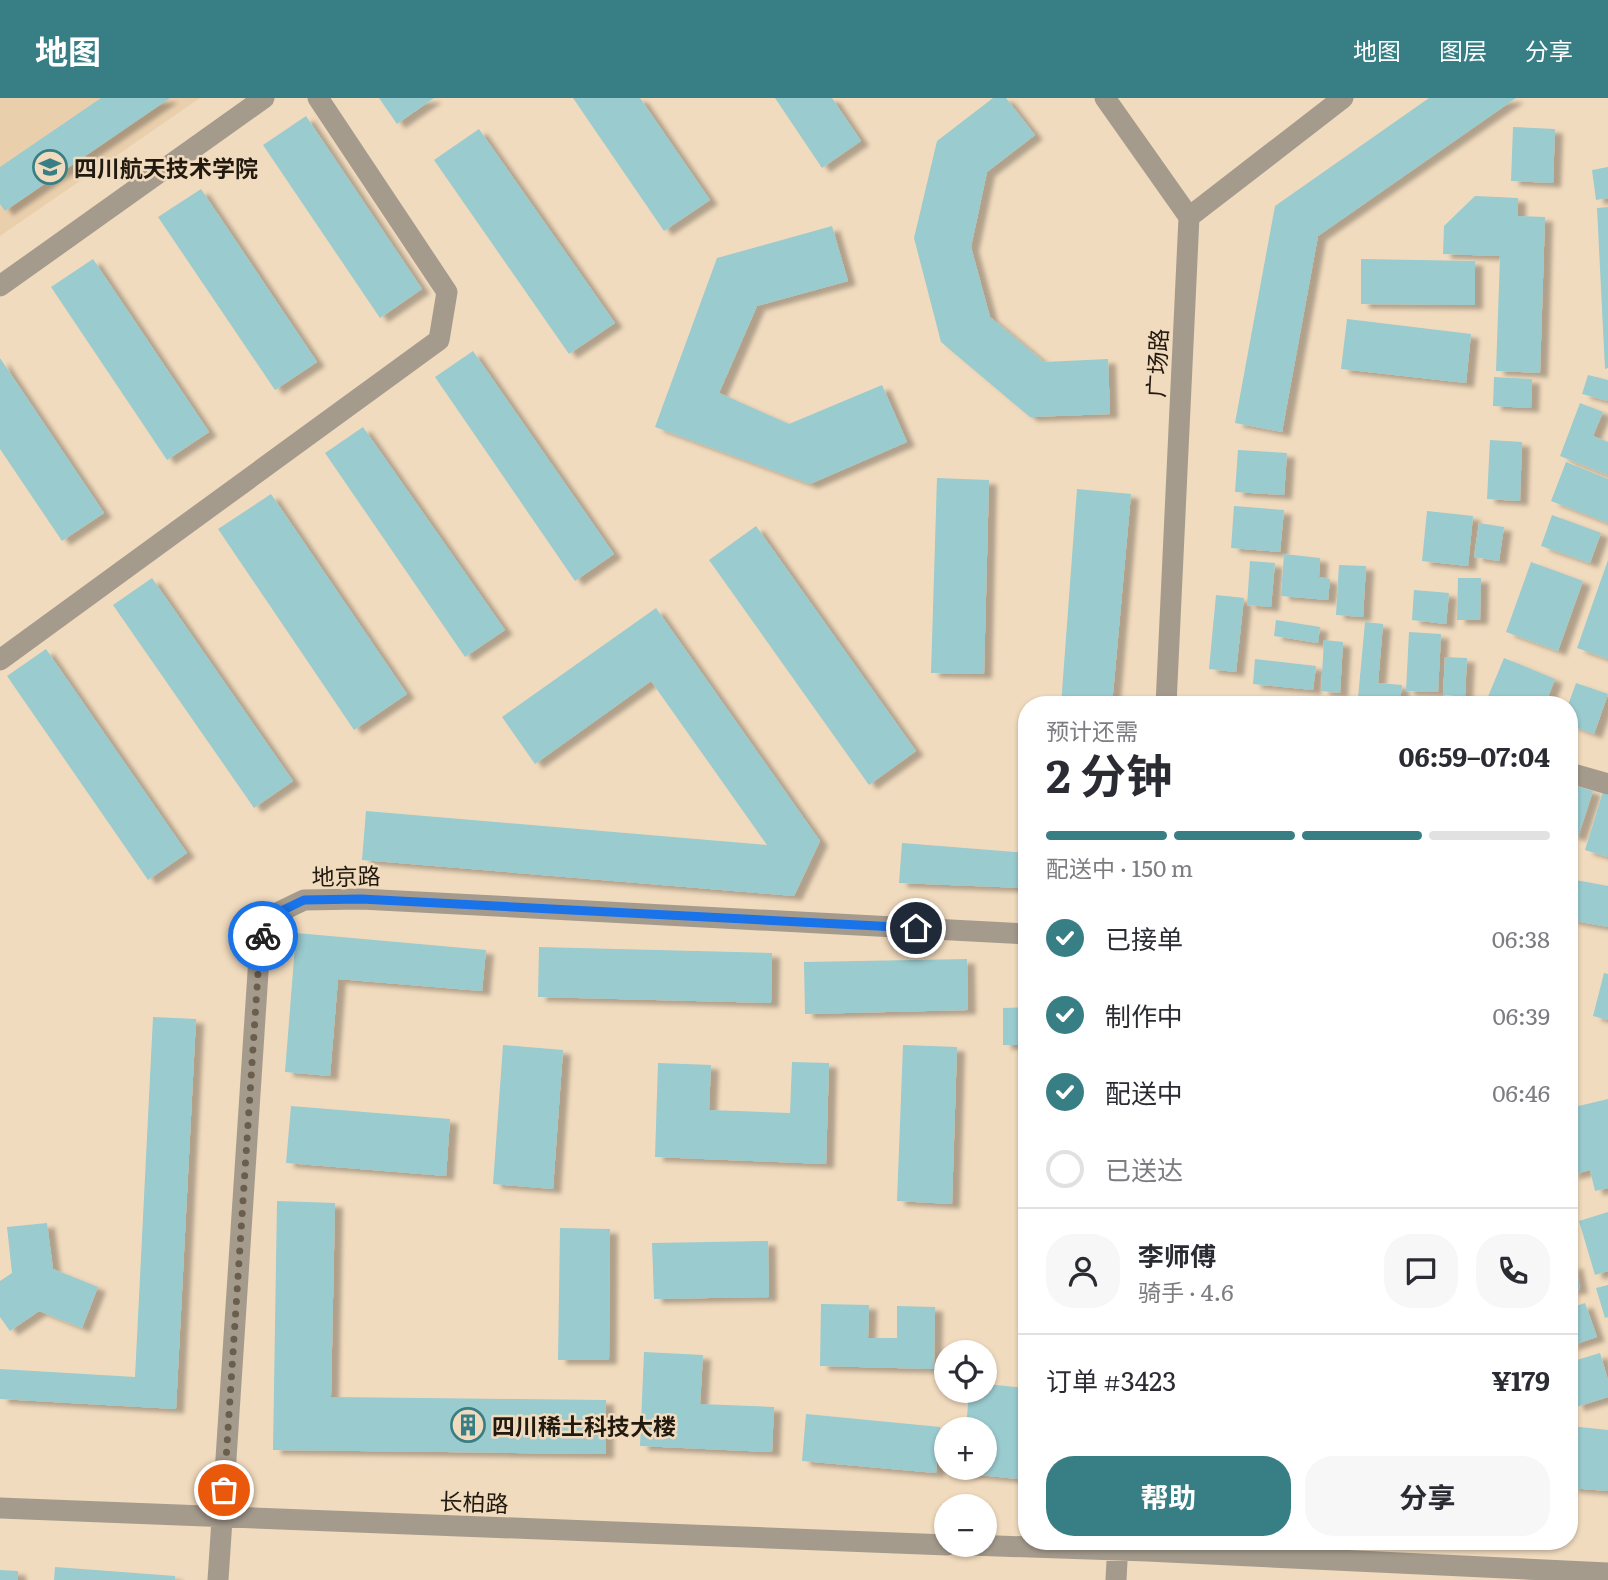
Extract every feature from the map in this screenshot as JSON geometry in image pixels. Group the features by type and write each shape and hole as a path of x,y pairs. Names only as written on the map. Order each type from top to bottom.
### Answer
{"street":[{"path":"0,286 264,98"},
{"path":"0,660 439,340 447,292 318,98"},
{"path":"1105,98 1189,217 1343,98"},
{"name":"广场路","path":"1172,696 1189,217"},
{"path":"1578,776 1608,785"},
{"name":"地京路","path":"218,1580 260,942 277,913 304,900 361,899 1018,934"},
{"name":"长柏路","path":"0,1508 934,1544"},
{"path":"997,1545 1018,1545"},
{"path":"1116,1580 1118,1550"},
{"path":"1191,1550 1608,1573"}],"shaded area":[{"name":"四川航天技术学院","path":"0,98 200,98 0,236"}],"building":[{"path":"101,98 170,98 5,211 0,204 0,167"},
{"path":"379,98 434,98 397,124"},
{"path":"573,98 640,98 710,200 664,231"},
{"path":"775,98 832,98 861,141 822,168"},
{"path":"993,98 1006,98 1035,135 987,172 971,247 990,317 1044,362 1108,359 1110,414 1030,417 941,342 914,238 937,141"},
{"path":"1429,98 1516,98 1318,236 1282,432 1235,423 1275,206"},
{"path":"306,116 422,289 380,318 263,145"},
{"path":"1513,127 1555,129 1553,183 1511,181"},
{"path":"479,129 615,323 569,354 434,160"},
{"path":"1608,167 1608,198 1596,200 1592,170"},
{"path":"201,189 317,362 275,390 158,217"},
{"path":"1475,196 1518,198 1518,216 1545,217 1540,373 1496,371 1500,256 1443,254 1444,226"},
{"path":"1608,207 1608,368 1605,369 1597,208"},
{"path":"832,226 848,281 757,306 719,393 789,424 882,385 907,442 810,484 655,427 717,258"},
{"path":"93,259 209,432 167,460 51,287"},
{"path":"1361,259 1475,261 1475,305 1361,304"},
{"path":"1347,319 1471,334 1466,383 1341,369"},
{"path":"473,351 614,554 575,581 435,377"},
{"path":"0,358 104,513 62,541 0,449"},
{"path":"1588,375 1608,380 1608,401 1582,394"},
{"path":"1494,377 1532,379 1531,408 1493,406"},
{"path":"1580,403 1603,412 1593,436 1608,442 1608,475 1560,456"},
{"path":"363,427 505,630 465,657 325,453"},
{"path":"1490,440 1522,442 1520,501 1487,499"},
{"path":"1238,450 1287,453 1284,495 1235,492"},
{"path":"1566,462 1608,479 1608,523 1551,501"},
{"path":"937,478 989,480 984,674 931,673"},
{"path":"1077,489 1131,494 1113,696 1062,696"},
{"path":"271,494 407,694 354,730 218,529"},
{"path":"1234,506 1284,510 1280,552 1231,548"},
{"path":"1427,511 1473,516 1468,566 1422,561"},
{"path":"1552,515 1601,533 1590,563 1541,546"},
{"path":"1479,523 1504,527 1499,561 1474,557"},
{"path":"756,526 916,751 869,785 709,560"},
{"path":"1284,554 1320,558 1319,577 1330,579 1328,600 1281,596"},
{"path":"1608,560 1608,659 1577,648"},
{"path":"1250,561 1275,563 1271,607 1247,605"},
{"path":"1531,562 1583,581 1558,651 1506,632"},
{"path":"1339,565 1366,566 1363,617 1336,615"},
{"path":"152,578 293,781 254,808 113,605"},
{"path":"1458,578 1481,578 1480,620 1457,620"},
{"path":"1414,590 1449,593 1446,624 1412,620"},
{"path":"1216,595 1244,598 1236,672 1209,669"},
{"path":"656,608 820,841 794,896 362,860 366,811 767,845 651,681 535,764 502,717"},
{"path":"1276,620 1320,627 1318,643 1274,636"},
{"path":"1365,622 1383,624 1378,683 1402,685 1401,696 1358,696"},
{"path":"1409,632 1441,634 1438,692 1406,691"},
{"path":"1324,640 1343,642 1340,693 1321,691"},
{"path":"46,649 187,853 148,880 7,676"},
{"path":"1445,657 1467,658 1465,696 1443,695"},
{"path":"1504,658 1555,679 1548,696 1488,696"},
{"path":"1255,659 1316,666 1313,690 1253,684"},
{"path":"1576,683 1608,694 1594,734 1578,728 1578,696 1571,696"},
{"path":"1578,786 1593,791 1578,837"},
{"path":"1604,788 1608,790 1608,857 1585,850"},
{"path":"902,843 1018,852 1018,888 899,883"},
{"path":"1578,880 1608,886 1608,927 1578,921"},
{"path":"296,933 486,950 482,991 338,979 330,1076 285,1072"},
{"path":"539,947 772,953 771,1003 538,997"},
{"path":"967,959 968,1010 805,1014 804,962"},
{"path":"1604,973 1608,974 1608,1020 1593,1016"},
{"path":"1018,1007 1018,1045 1003,1045 1003,1008"},
{"path":"153,1017 196,1019 176,1409 0,1399 0,1369 135,1377"},
{"path":"503,1045 563,1050 553,1189 493,1184"},
{"path":"903,1045 957,1047 952,1204 897,1201"},
{"path":"792,1062 829,1063 826,1164 655,1157 658,1063 711,1065 709,1110 790,1113"},
{"path":"1608,1099 1608,1188 1595,1191 1590,1170 1578,1173 1578,1106"},
{"path":"291,1106 450,1119 446,1176 286,1163"},
{"path":"277,1201 335,1203 331,1397 606,1400 606,1454 273,1450"},
{"path":"1608,1212 1608,1271 1595,1275 1579,1221"},
{"path":"47,1223 53,1269 98,1287 82,1328 39,1311 10,1331 0,1317 0,1281 12,1273 7,1227"},
{"path":"560,1228 610,1229 609,1360 558,1360"},
{"path":"768,1241 769,1297 654,1299 652,1243"},
{"path":"1608,1285 1608,1317 1605,1318 1596,1288"},
{"path":"1585,1303 1597,1337 1578,1343 1578,1305"},
{"path":"821,1304 869,1305 868,1338 897,1338 897,1306 935,1307 934,1369 820,1366"},
{"path":"644,1352 703,1355 700,1404 774,1407 772,1452 640,1446"},
{"path":"1600,1353 1608,1380 1608,1397 1578,1406 1578,1360"},
{"path":"997,1385 1018,1387 1018,1479 997,1477 997,1417 967,1417 968,1403 997,1403"},
{"path":"806,1414 934,1426 934,1473 802,1461"},
{"path":"1578,1427 1608,1430 1608,1491 1578,1489"},
{"path":"55,1567 175,1576 175,1580 54,1580"},
{"path":"0,1570 18,1571 18,1580 0,1580"}],"way so far":[{"path":"224,1490 260,942 263,936"}],"place":[{"name":"四川航天技术学院","path":"50,167"},
{"name":"四川稀土科技大楼","path":"468,1425"}],"route":[{"path":"263,936 277,913 304,900 361,899 916,928"}]}
